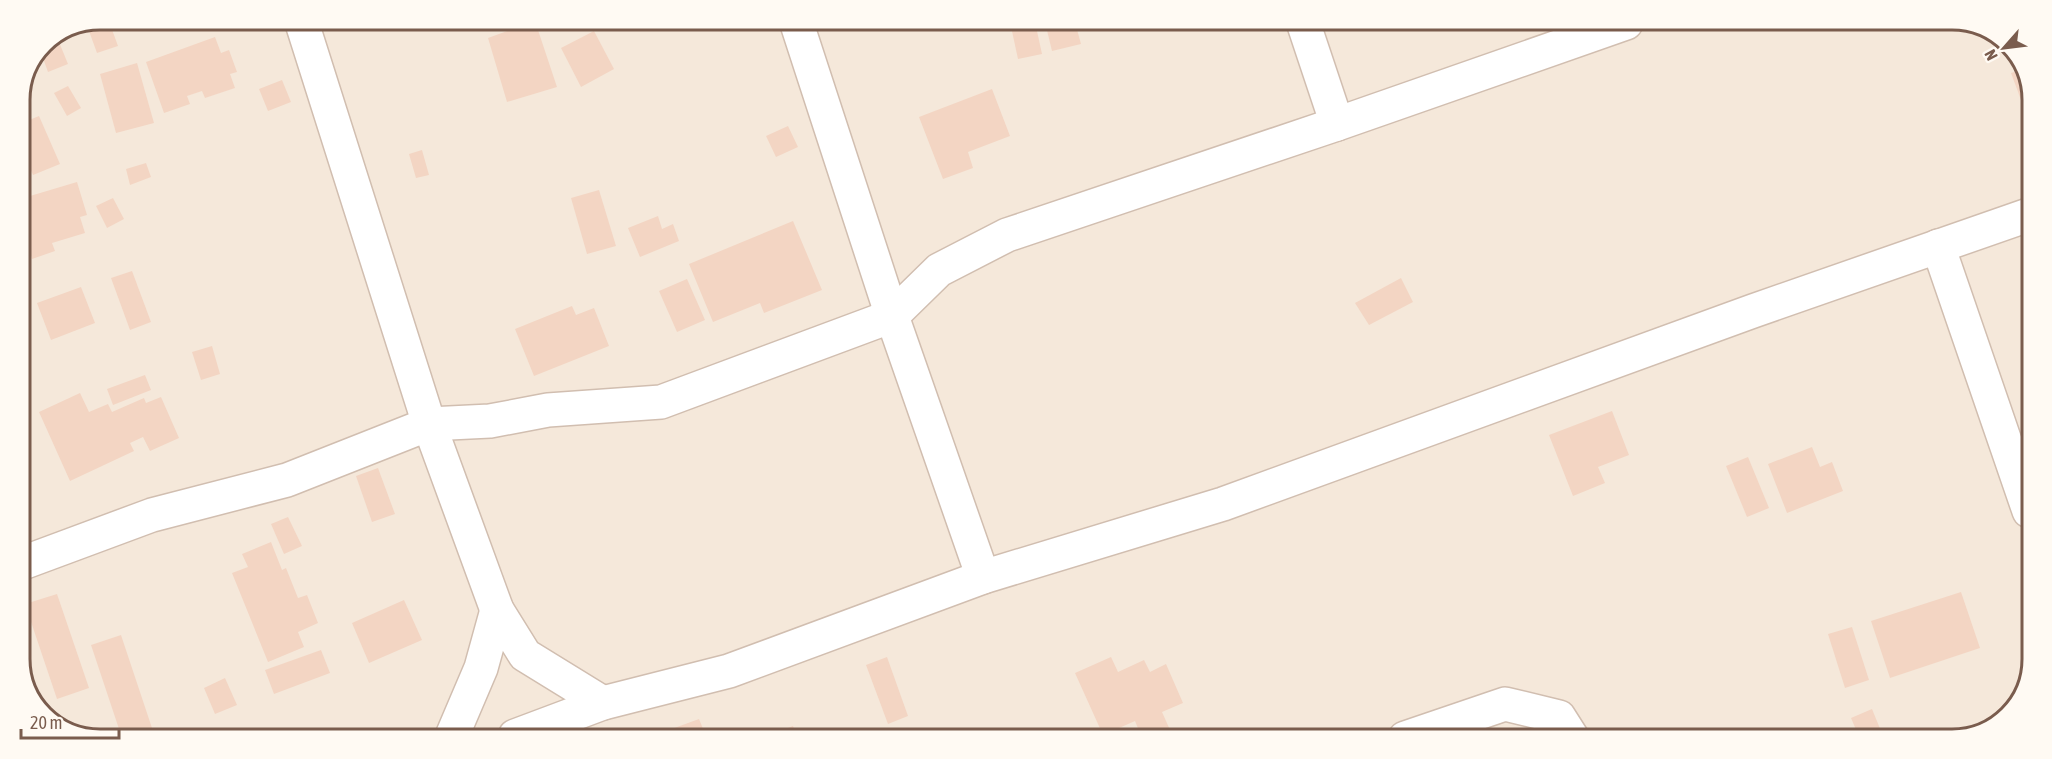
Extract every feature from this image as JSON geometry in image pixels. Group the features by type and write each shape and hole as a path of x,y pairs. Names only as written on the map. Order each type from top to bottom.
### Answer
{"street":[{"path":"304,30 429,424 497,610 525,655 603,703"},
{"path":"799,30 892,316 983,577"},
{"path":"1306,30 1337,124"},
{"path":"30,560 152,515 287,480 429,424 490,421 548,410 661,402 892,316 939,270 1007,235 1337,124 1606,30"},
{"path":"534,729 603,703 729,671 983,577 1223,504 2022,217"},
{"path":"1938,246 2022,486"},
{"path":"455,729 481,668 497,610"},
{"path":"1431,729 1505,704 1559,717 1567,729"}],"shaded area":[{"path":"1952,30 1975,34 1991,42 2008,57 2018,77 2022,95 2022,659 2018,682 2008,702 1991,717 1966,728 1952,729 100,729 77,725 57,715 44,702 35,686 30,664 30,100 35,73 50,50 73,35 86,31"}],"building":[{"path":"112,30 118,46 97,53 89,31"},
{"path":"510,30 538,30 557,87 507,102 488,38"},
{"path":"1012,30 1037,30 1042,54 1018,59"},
{"path":"1047,30 1077,30 1081,44 1052,51"},
{"path":"594,31 614,69 581,87 561,48"},
{"path":"215,37 221,53 229,50 237,72 230,74 235,88 205,98 202,91 187,96 190,104 164,113 146,62"},
{"path":"59,43 68,64 48,72 43,59"},
{"path":"137,63 154,123 116,133 100,74"},
{"path":"2016,71 2021,86 2022,100 2021,100 2011,73"},
{"path":"282,80 291,102 268,111 259,89"},
{"path":"68,86 81,108 67,116 54,93"},
{"path":"992,89 1010,136 968,152 973,168 943,179 919,117"},
{"path":"39,116 60,164 33,175 30,168 30,120"},
{"path":"788,126 798,147 776,157 766,136"},
{"path":"422,150 429,175 416,178 409,154"},
{"path":"146,163 151,177 130,185 126,169"},
{"path":"77,182 87,215 80,217 85,233 52,243 55,251 32,259 30,196"},
{"path":"599,190 616,246 587,254 571,198"},
{"path":"113,198 124,219 107,228 96,206"},
{"path":"658,216 662,229 673,224 679,241 640,257 628,228"},
{"path":"793,221 822,290 764,313 760,303 713,322 689,264"},
{"path":"132,271 151,322 130,330 111,278"},
{"path":"1401,278 1413,302 1369,325 1355,303"},
{"path":"687,279 705,320 677,332 659,291"},
{"path":"81,287 95,323 51,340 37,303"},
{"path":"572,306 576,315 594,308 609,346 534,376 515,329"},
{"path":"212,346 220,374 201,380 192,352"},
{"path":"145,375 151,390 113,405 107,389"},
{"path":"80,393 89,412 108,404 112,412 144,398 146,403 161,397 179,438 150,451 143,437 130,443 134,451 70,481 39,412"},
{"path":"1612,411 1629,455 1598,467 1605,483 1573,496 1549,435"},
{"path":"1812,447 1820,467 1832,462 1843,491 1787,513 1768,464"},
{"path":"1748,457 1769,508 1747,517 1726,466"},
{"path":"378,468 395,514 372,522 356,476"},
{"path":"288,517 302,546 284,554 271,524"},
{"path":"271,542 282,570 286,568 298,598 307,595 318,623 298,632 304,647 268,662 232,573 248,567 242,554"},
{"path":"1961,592 1980,648 1890,678 1871,621"},
{"path":"57,594 89,688 57,699 30,619 30,602"},
{"path":"404,600 422,640 369,663 352,623"},
{"path":"1852,627 1869,680 1845,688 1828,634"},
{"path":"121,635 152,729 119,729 91,645"},
{"path":"321,650 330,673 274,694 265,670"},
{"path":"887,657 908,716 888,724 866,665"},
{"path":"1111,657 1118,672 1144,660 1150,672 1166,664 1183,703 1162,712 1170,729 1138,729 1135,721 1117,729 1100,729 1075,673"},
{"path":"225,678 237,705 215,714 204,688"},
{"path":"1872,709 1880,729 1856,729 1851,718"},
{"path":"699,719 703,729 672,729"}]}
